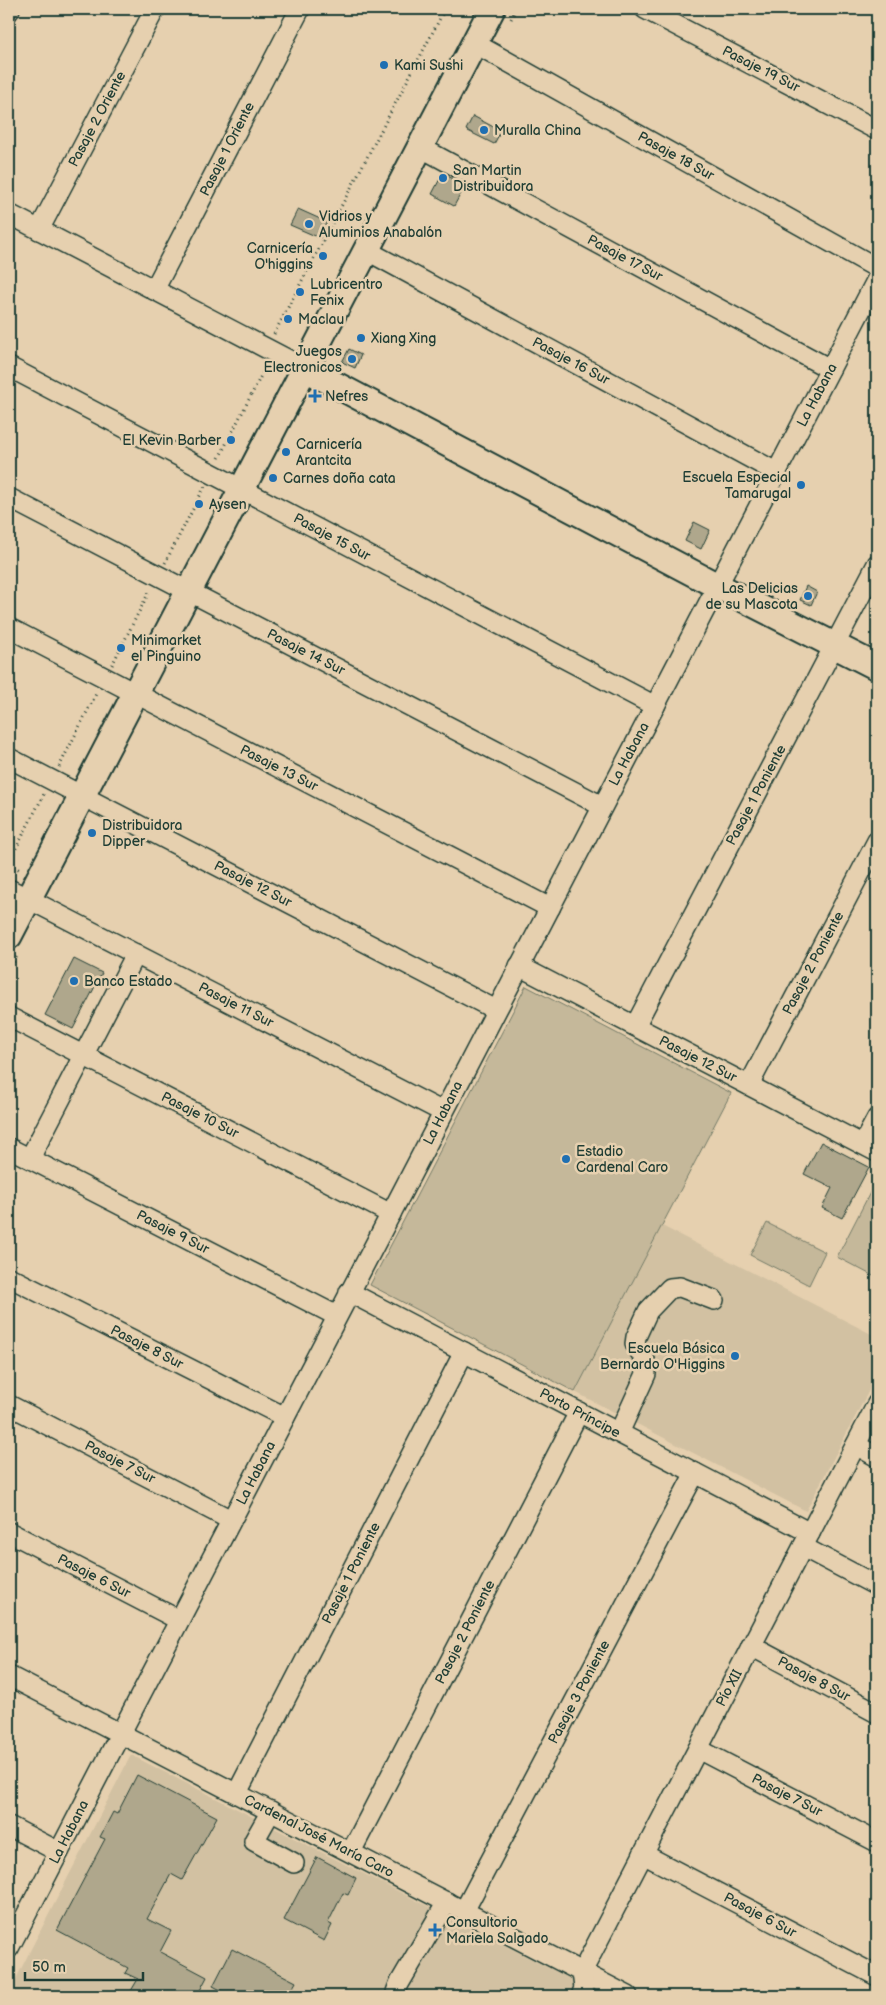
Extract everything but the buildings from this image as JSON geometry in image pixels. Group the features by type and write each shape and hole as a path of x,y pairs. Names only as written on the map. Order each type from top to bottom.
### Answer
{"main road":[{"path":"9,936 18,894 82,796 492,9"},
{"path":"304,368 877,667"}],"street":[{"name":"Pasaje 2 Oriente","path":"39,230 155,9"},
{"name":"Pasaje 1 Oriente","path":"154,290 300,9"},
{"name":"Pasaje 19 Sur","path":"645,9 877,130"},
{"name":"Pasaje 18 Sur","path":"474,43 877,268"},
{"name":"Pasaje 17 Sur","path":"420,147 830,369"},
{"path":"9,214 304,368"},
{"name":"Pasaje 16 Sur","path":"366,250 776,472"},
{"name":"La Habana","path":"9,1948 877,279"},
{"name":"Pasaje 15 Sur","path":"9,368 655,706"},
{"name":"Pasaje 14 Sur","path":"9,498 602,806"},
{"name":"Pasaje 1 Poniente","path":"635,1026 877,564"},
{"name":"Pasaje 13 Sur","path":"9,628 550,908"},
{"name":"Pasaje 12 Sur","path":"9,758 496,1010"},
{"name":"Pasaje 2 Poniente","path":"749,1085 877,841"},
{"name":"Pasaje 11 Sur","path":"18,894 443,1112"},
{"path":"30,1158 136,954"},
{"name":"Pasaje 12 Sur","path":"519,966 870,1148"},
{"name":"Pasaje 10 Sur","path":"9,1017 391,1214"},
{"path":"870,1148 877,1118"},
{"name":"Pasaje 9 Sur","path":"9,1148 337,1316"},
{"name":"Pasaje 8 Sur","path":"9,1277 285,1417"},
{"path":"619,1433 646,1374 645,1360 635,1344 636,1337 648,1311 670,1288 680,1287 714,1300"},
{"name":"Porto Príncipe","path":"349,1292 695,1473 806,1540"},
{"name":"Pasaje 1 Poniente","path":"237,1793 464,1352"},
{"name":"Pío XII","path":"582,1972 877,1404"},
{"name":"Pasaje 7 Sur","path":"9,1405 231,1520"},
{"name":"Pasaje 2 Poniente","path":"351,1852 579,1412"},
{"path":"856,1445 877,1457"},
{"name":"Pasaje 3 Poniente","path":"464,1911 695,1473"},
{"name":"Pasaje 6 Sur","path":"9,1532 179,1620"},
{"path":"806,1540 877,1586"},
{"name":"Pasaje 8 Sur","path":"751,1646 877,1713"},
{"name":"Cardenal José María Caro","path":"9,1676 628,1996"},
{"name":"Pasaje 7 Sur","path":"698,1749 877,1842"},
{"path":"271,1811 254,1841 294,1863"},
{"path":"9,1826 59,1852"},
{"name":"Pasaje 6 Sur","path":"643,1854 877,1976"},
{"path":"398,1996 396,1992 399,1984 446,1902"},
{"path":"581,1996 584,1988 582,1972"}],"path":[{"path":"9,862 266,369 267,349 445,9"}],"shaded area":[{"name":"Estadio Cardenal Caro","path":"526,986 731,1093 575,1392 370,1285"},
{"path":"877,1179 877,1278 837,1257"},
{"path":"767,1223 825,1252 809,1285 750,1255"},
{"name":"Escuela Básica Bernardo O'Higgins","path":"662,1226 877,1337 877,1375 806,1511 575,1392"},
{"path":"131,1755 596,1992 593,1996 9,1996 32,1947"}],"place":[{"name":"Kami Sushi","path":"384,65"},
{"name":"Muralla China","path":"484,130"},
{"name":"San Martin Distribuidora","path":"443,178"},
{"name":"Vidrios y Aluminios Anabalón","path":"309,224"},
{"name":"Carnicería O'higgins","path":"323,256"},
{"name":"Lubricentro Fenix","path":"300,292"},
{"name":"Maclau","path":"288,319"},
{"name":"Xiang Xing","path":"361,338"},
{"name":"Juegos Electronicos","path":"352,359"},
{"name":"Nefres","path":"315,396"},
{"name":"El Kevin Barber","path":"231,440"},
{"name":"Carnicería Arantcita","path":"286,452"},
{"name":"Carnes doña cata","path":"273,478"},
{"name":"Escuela Especial Tamarugal","path":"801,485"},
{"name":"Aysen","path":"199,504"},
{"name":"Las Delicias de su Mascota","path":"808,596"},
{"name":"Minimarket el Pinguino","path":"121,648"},
{"name":"Distribuidora Dipper","path":"92,833"},
{"name":"Banco Estado","path":"74,981"},
{"name":"Estadio Cardenal Caro","path":"566,1159"},
{"name":"Escuela Básica Bernardo O'Higgins","path":"735,1356"},
{"name":"Consultorio Mariela Salgado","path":"435,1930"}]}
